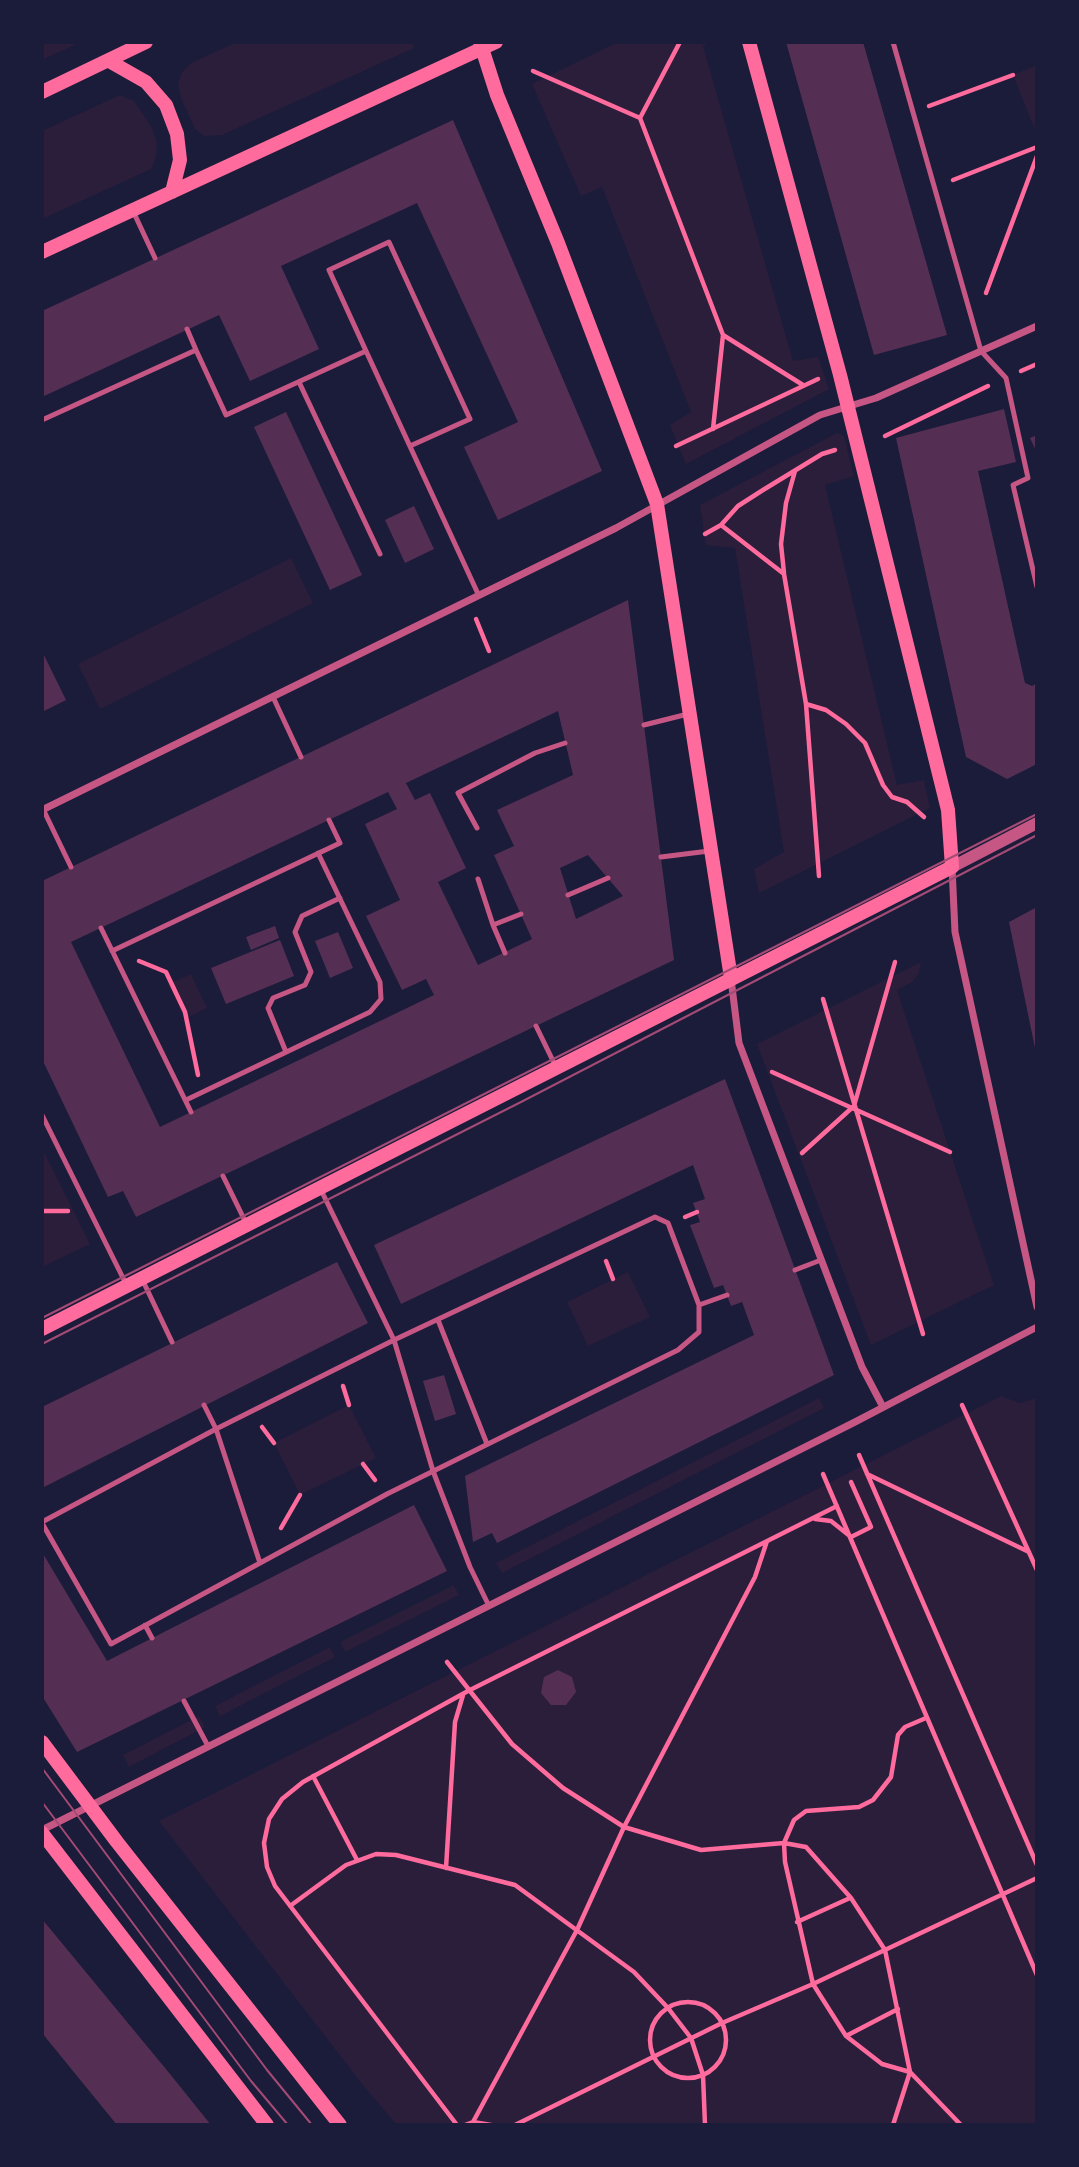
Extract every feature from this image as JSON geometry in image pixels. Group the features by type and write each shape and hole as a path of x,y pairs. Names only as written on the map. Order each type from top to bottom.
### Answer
{"main road":[{"path":"42,92 146,42"},
{"path":"42,1329 952,867 948,810 848,407 749,42"},
{"path":"42,252 486,44 497,95 558,243 657,504 692,713 731,978"},
{"path":"109,61 146,82 166,105 177,134 180,160 172,192"},
{"path":"42,1742 340,2125"},
{"path":"42,1831 267,2125"}],"street":[{"path":"43,809 480,597 820,415 876,398 1037,326"},
{"path":"1037,823 952,867 955,932 1037,1307"},
{"path":"731,978 739,1042 862,1367 883,1407"},
{"path":"42,1831 1037,1327"}],"lane":[{"path":"892,42 981,351 1006,378 1028,478 1013,485 1037,587"},
{"path":"133,210 155,258"},
{"path":"410,446 470,419 389,243 329,270 366,351 410,446 480,597"},
{"path":"187,329 226,415 366,351"},
{"path":"42,420 196,350"},
{"path":"299,382 380,554"},
{"path":"273,697 301,757"},
{"path":"644,724 692,713"},
{"path":"477,828 458,793 535,753 565,743"},
{"path":"43,809 71,867"},
{"path":"113,951 340,843 329,820"},
{"path":"660,857 712,850"},
{"path":"186,1100 370,1012 381,999 380,982 318,853"},
{"path":"568,895 608,878"},
{"path":"478,879 505,953"},
{"path":"286,1052 268,1008 273,998 305,985 311,972 295,932 302,916 340,898"},
{"path":"493,925 521,914"},
{"path":"101,928 191,1112"},
{"path":"536,1026 556,1067"},
{"path":"42,1115 127,1286"},
{"path":"223,1176 247,1225"},
{"path":"320,1187 394,1340 433,1471 470,1567 488,1604"},
{"path":"655,1217 668,1223 699,1305 699,1332 678,1350 433,1471 110,1644 42,1522 216,1429 438,1320 655,1217"},
{"path":"795,1270 821,1260"},
{"path":"141,1279 173,1342"},
{"path":"699,1305 726,1295"},
{"path":"438,1320 487,1444"},
{"path":"204,1405 216,1429 260,1563"},
{"path":"145,1625 152,1638"},
{"path":"184,1701 208,1746"}],"path":[{"path":"640,117 680,42"},
{"path":"533,71 640,117 723,335 713,429"},
{"path":"912,111 1013,75"},
{"path":"934,187 1037,147"},
{"path":"974,327 1037,156"},
{"path":"723,335 803,386"},
{"path":"885,436 1037,364"},
{"path":"676,446 825,376"},
{"path":"705,534 721,525 738,506 796,470 822,454 847,446"},
{"path":"796,470 786,503 782,530 784,574 807,704 819,876"},
{"path":"721,525 784,574"},
{"path":"469,602 489,651"},
{"path":"807,704 826,710 846,723 865,743 883,785 892,797 907,802 929,821"},
{"path":"113,951 166,972 185,1012 201,1093"},
{"path":"800,1155 854,1106 895,962"},
{"path":"823,999 923,1334"},
{"path":"746,1060 854,1106 950,1152"},
{"path":"962,1405 1037,1570"},
{"path":"859,1455 1037,1865"},
{"path":"823,1474 1037,1975"},
{"path":"867,1474 1030,1552"},
{"path":"851,1537 871,1527 852,1482"},
{"path":"457,2125 275,1886 267,1867 264,1843 269,1819 282,1799 313,1776 466,1693 837,1506"},
{"path":"808,1520 831,1521 851,1537"},
{"path":"473,2122 577,1930 624,1828 755,1577 767,1540"},
{"path":"447,1662 466,1693 512,1744 563,1788 624,1828 701,1850 784,1843 806,1847 851,1898 885,1950 910,2073 893,2125"},
{"path":"446,1868 455,1722 466,1693"},
{"path":"926,1718 905,1727 898,1735 891,1777 873,1800 859,1807 806,1811 794,1820 784,1843 797,1922 813,1984 846,2036 882,2064 910,2073 961,2125"},
{"path":"313,1776 357,1860"},
{"path":"289,1906 357,1860 376,1854 396,1855 515,1885 634,1972 668,2008 691,2038 704,2075 705,2125"},
{"path":"515,2125 722,2023 813,1984 1037,1878"},
{"path":"797,1922 851,1898"},
{"path":"680,2003 704,2006 722,2023 725,2047 721,2058 704,2075 679,2077 668,2072 654,2056 650,2040 652,2027 668,2008 680,2003"},
{"path":"846,2036 898,2009"},
{"path":"465,2125 473,2122 491,2125"}],"shaded area":[{"path":"42,42 81,42 42,60"},
{"path":"237,42 412,42 414,48 222,135 204,136 195,129 181,98 178,84 182,72 191,63"},
{"path":"618,42 712,42 703,46 793,361 818,357 829,389 686,464 670,425 691,412 602,187 581,196 532,84"},
{"path":"1037,65 1037,135 1013,75"},
{"path":"120,95 134,101 152,128 157,143 156,157 151,169 42,219 42,131"},
{"path":"837,433 844,436 854,476 825,485 897,785 924,780 930,808 759,893 754,869 784,852 735,548 706,545 700,505"},
{"path":"291,558 313,603 100,709 78,664"},
{"path":"921,962 919,973 912,982 897,990 994,1285 871,1345 757,1044"},
{"path":"191,974 207,1008 185,1019 168,984"},
{"path":"42,1148 90,1244 42,1267"},
{"path":"628,1272 650,1317 588,1346 567,1302"},
{"path":"1001,1396 1020,1403 1037,1398 1037,2125 397,2125 362,2084 159,1821"},
{"path":"819,1398 824,1408 502,1573 496,1563"},
{"path":"349,1405 376,1458 300,1495 274,1443"},
{"path":"454,1585 459,1595 345,1652 340,1642"},
{"path":"330,1647 335,1657 220,1716 215,1706"},
{"path":"199,1716 205,1727 129,1767 123,1755"}],"building":[{"path":"786,42 863,42 947,335 874,355"},
{"path":"453,120 602,471 498,520 464,447 518,422 417,203 281,266 319,349 250,381 219,315 42,397 42,311"},
{"path":"1004,409 1016,462 978,471 1025,683 1032,686 1037,683 1037,764 1007,779 966,757 896,438"},
{"path":"286,412 362,575 330,590 254,427"},
{"path":"1037,435 1037,453 1030,438"},
{"path":"414,506 434,549 405,563 385,520"},
{"path":"628,600 674,960 136,1217 123,1191 108,1197 42,1059 42,881","holes":["558,711 573,775 497,810 514,846 494,855 532,939 478,965 438,882 466,868 430,793 415,800 406,783","388,792 397,809 365,824 400,900 366,916 402,990 426,979 434,995 160,1127 71,942","588,855 623,896 576,919 560,868"]},
{"path":"42,651 66,700 42,712"},
{"path":"1037,907 1037,1053 1036,1053 1009,922"},
{"path":"275,926 279,938 251,950 246,937"},
{"path":"338,932 353,968 330,978 315,941"},
{"path":"280,940 294,976 226,1004 211,968"},
{"path":"725,1079 834,1375 497,1543 492,1533 473,1542 465,1476 754,1335 742,1302 731,1306 723,1285 714,1288 690,1225 700,1222 693,1203 705,1199 693,1165 401,1304 374,1245"},
{"path":"337,1262 368,1323 42,1488 42,1407"},
{"path":"444,1375 456,1414 435,1421 423,1381"},
{"path":"414,1505 447,1571 77,1752 42,1696 42,1552 107,1661"},
{"path":"558,1670 572,1677 576,1692 566,1705 551,1705 541,1693 544,1677"},
{"path":"42,1919 211,2125 117,2125 42,2033"}],"tram line":[{"path":"42,1318 1037,814"},
{"path":"42,1344 521,1102 1037,835"},
{"path":"42,1768 267,2070 312,2125"},
{"path":"42,1802 251,2081 288,2125"}]}
